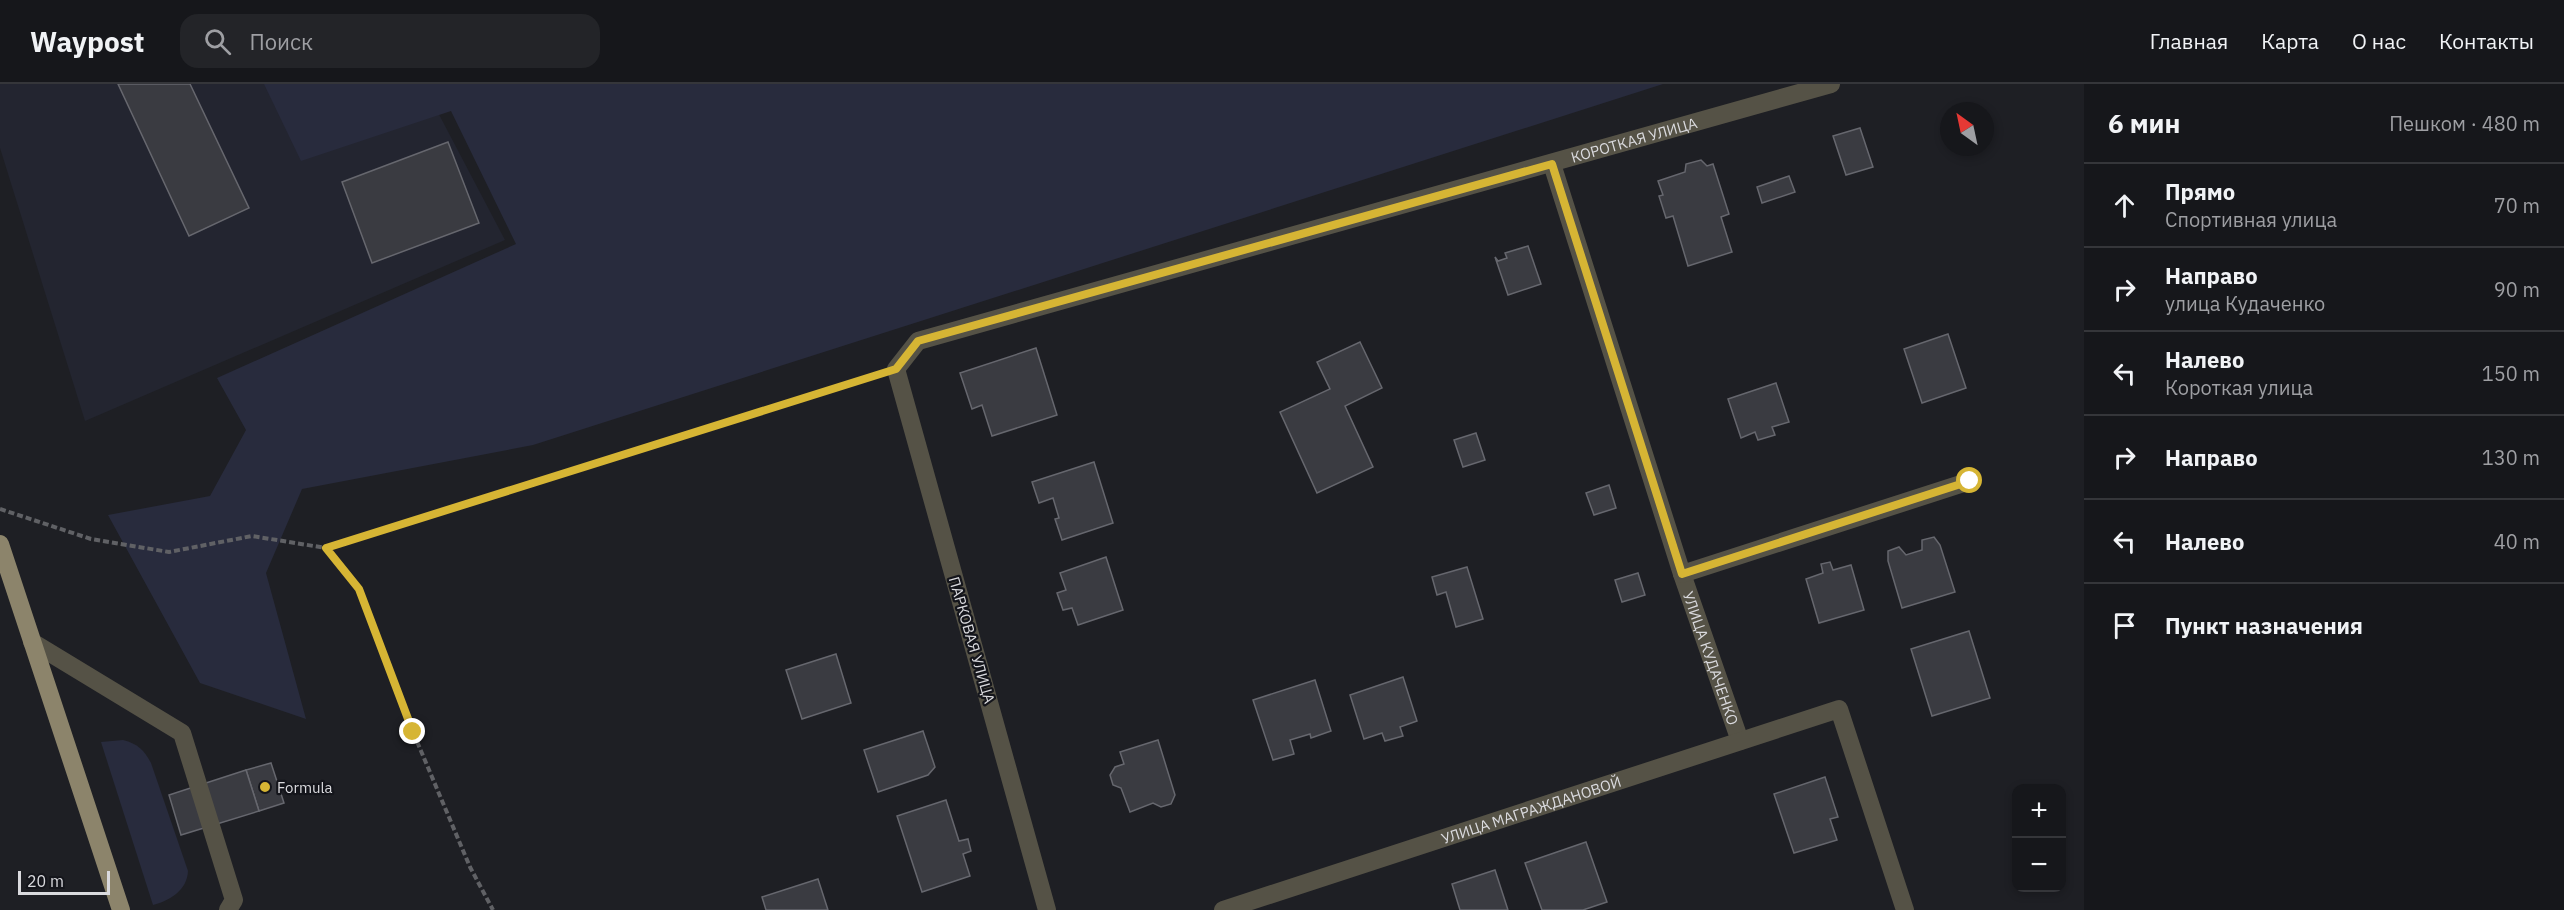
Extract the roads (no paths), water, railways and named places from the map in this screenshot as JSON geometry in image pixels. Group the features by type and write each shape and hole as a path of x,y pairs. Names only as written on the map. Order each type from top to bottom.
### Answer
{"main road":[{"path":"0,544 121,910"}],"street":[{"name":"КОРОТКАЯ УЛИЦА","path":"896,369 918,341 1831,84"},
{"name":"УЛИЦА КУДАЧЕНКО","path":"1552,164 1682,574 1740,741"},
{"name":"ПАРКОВАЯ УЛИЦА","path":"896,369 1047,910"},
{"path":"1682,574 1970,481"},
{"path":"32,642 182,734 234,900 228,910"},
{"name":"УЛИЦА МАГРАЖДАНОВОЙ","path":"1223,910 1839,709 1905,910"}],"place":[{"name":"Formula","path":"265,787"}]}
